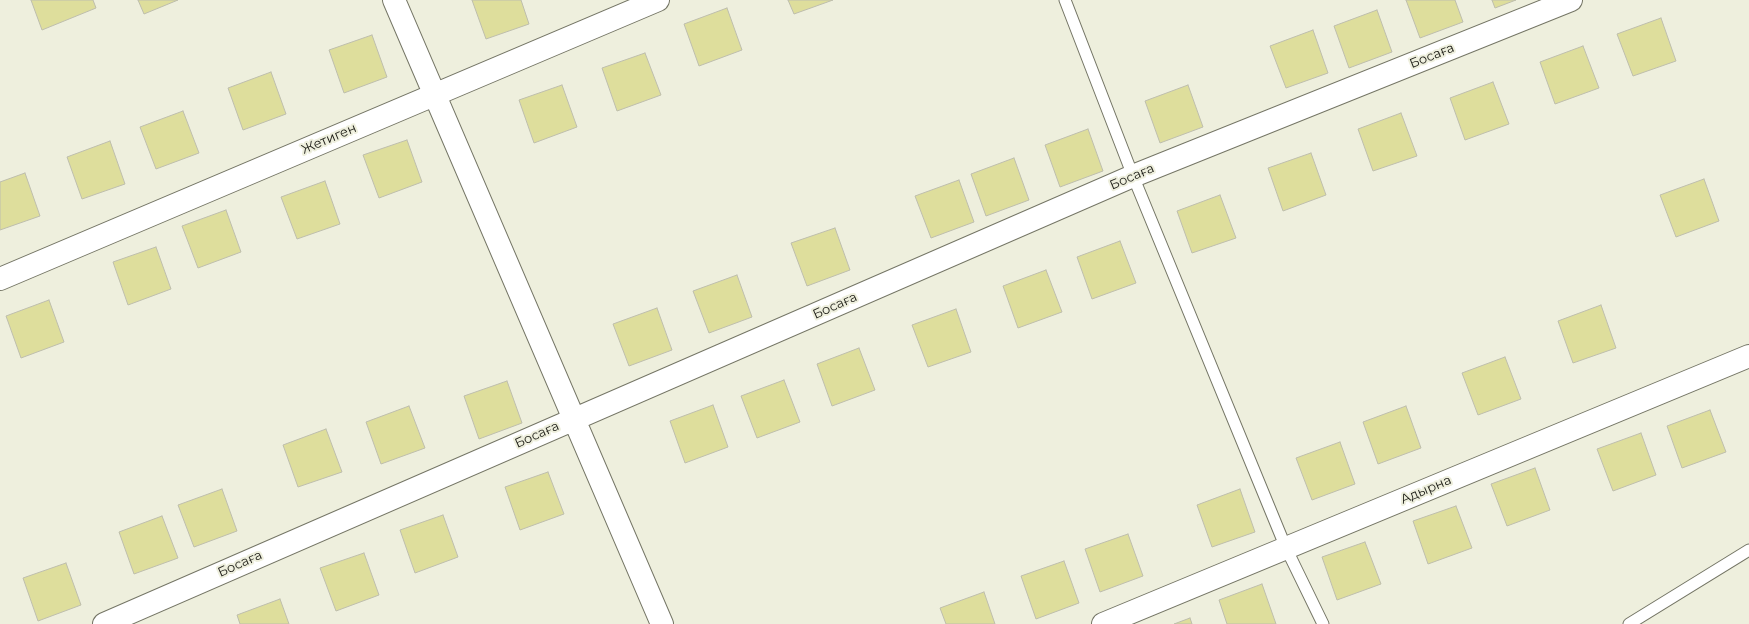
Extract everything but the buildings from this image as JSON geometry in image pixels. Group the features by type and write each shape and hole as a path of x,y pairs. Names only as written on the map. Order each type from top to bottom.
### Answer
{"street":[{"path":"394,0 662,624"},
{"name":"Жетиген","path":"0,279 658,0"},
{"name":"Босаға","path":"104,624 1133,176 1571,0"},
{"name":"Адырна","path":"1102,624 1749,356"}],"lane":[{"path":"1065,0 1133,176 1286,548 1323,624"},
{"path":"1629,624 1749,550"}]}
